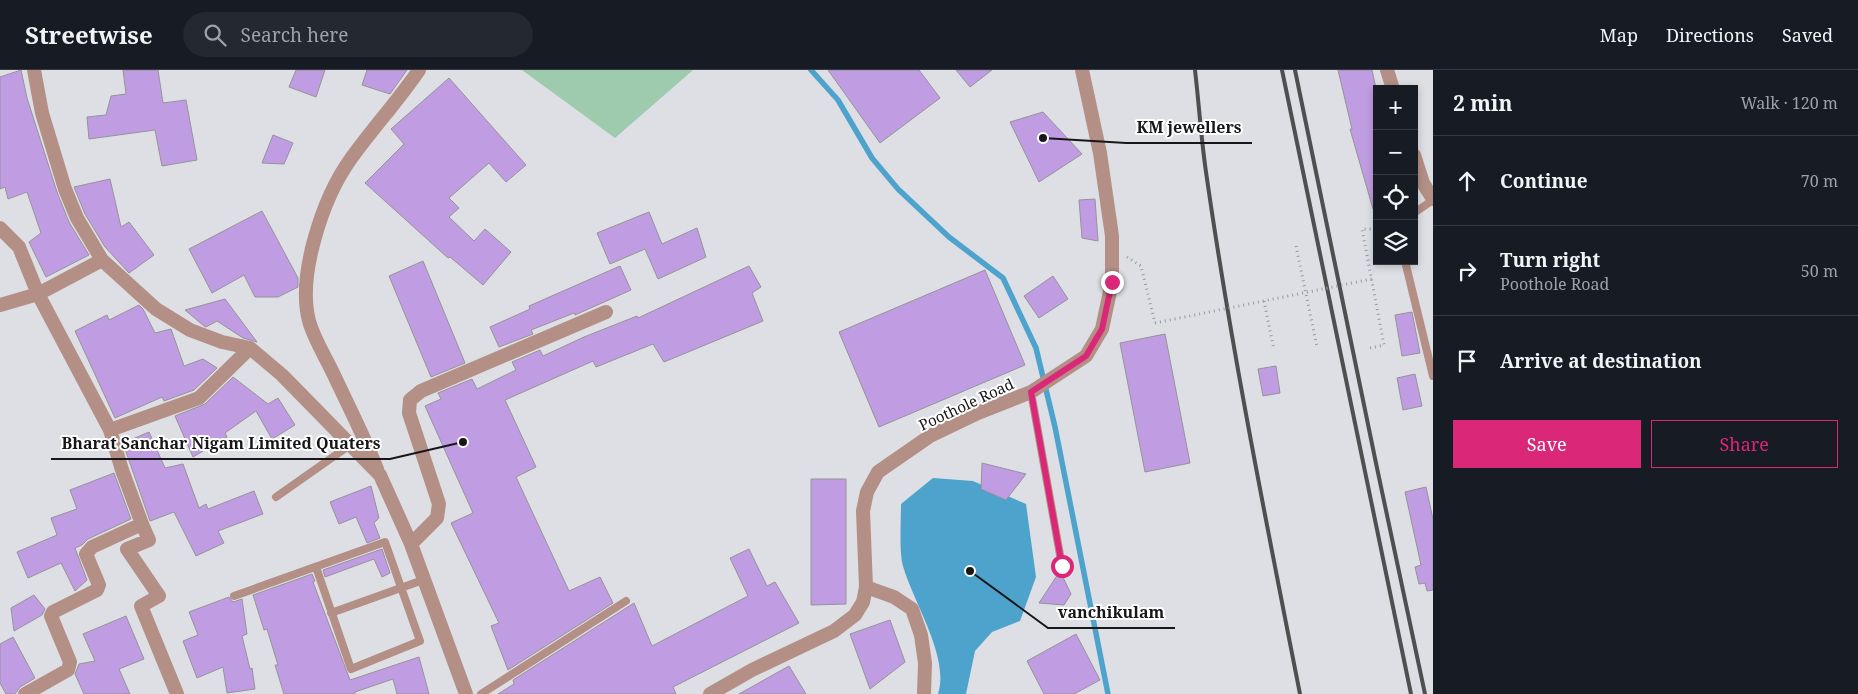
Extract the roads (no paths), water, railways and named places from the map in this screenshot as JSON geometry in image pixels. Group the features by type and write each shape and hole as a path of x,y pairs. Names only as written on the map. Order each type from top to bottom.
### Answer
{"street":[{"path":"34,70 42,113 65,189 77,218 102,260 156,309 190,330 222,342 250,348 282,375 380,475"},
{"path":"419,70 349,161 328,202 311,250 306,292 309,321 364,437 411,544 466,694"},
{"name":"Poothole Road","path":"710,694 752,670 834,631 855,616 863,602 866,588 864,511 867,492 878,472 930,436 978,413 1034,390 1086,356 1102,329 1112,282 1112,236 1102,162 1082,70"},
{"path":"1387,70 1392,85"},
{"path":"1418,167 1423,183 1433,200"},
{"path":"0,228 19,248 38,294 110,430 122,470 149,540 128,549 159,596 142,606 177,694"},
{"path":"0,305 38,294 102,260"},
{"path":"411,544 437,518 440,504 409,413 410,400 421,390 606,312"},
{"path":"110,430 199,398 250,348"},
{"path":"25,694 68,670 70,662 51,616 53,612 96,590 99,585 86,554 92,547 142,524"},
{"path":"866,588 894,597 912,609 921,635 925,663 924,694"}],"lane":[{"path":"1418,210 1433,200"},
{"path":"1406,265 1433,376"},
{"path":"1034,390 1062,566"},
{"path":"276,497 350,445"},
{"path":"234,596 385,542 420,641 351,668 330,613 316,567"},
{"path":"330,613 423,580"},
{"path":"481,694 626,601"}],"water":[{"path":"933,478 973,481 1026,504 1036,577 1020,621 992,632 975,651 966,694 938,694 940,679 939,663 935,647 902,560 901,504"}],"waterway":[{"path":"811,70 838,100 872,158 898,189 949,237 1003,278 1036,348 1055,427 1108,694"}],"railway":[{"path":"1195,70 1204,159 1226,303 1300,694"},
{"path":"1282,70 1411,694"},
{"path":"1295,70 1425,694"}],"place":[{"name":"KM jewellers","path":"1043,138"},
{"name":"Bharat Sanchar Nigam Limited Quaters","path":"463,442"},
{"name":"vanchikulam","path":"970,571"}]}
